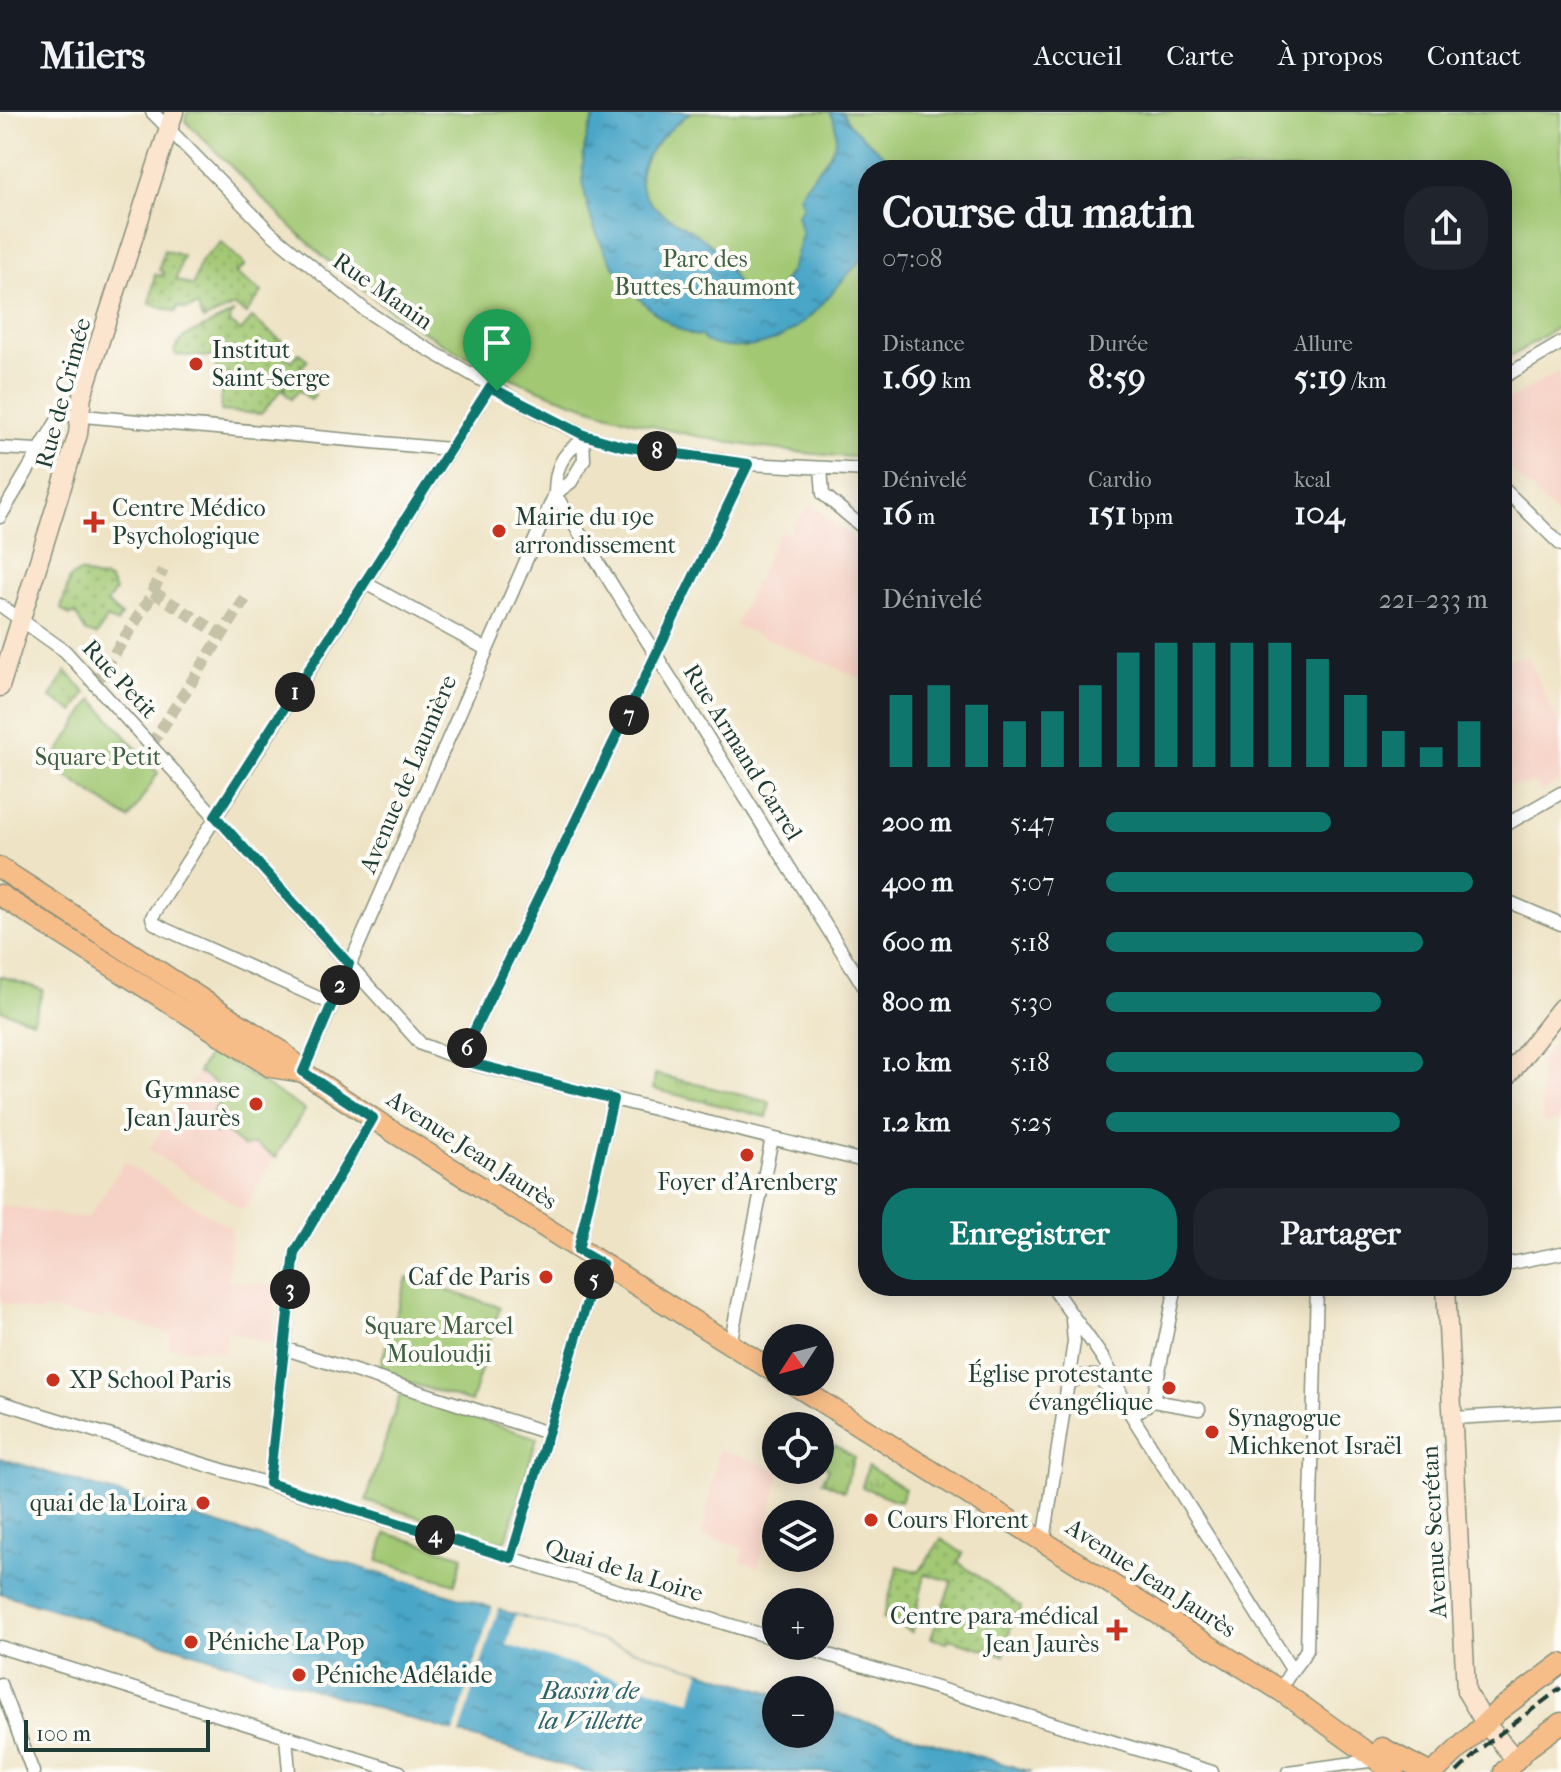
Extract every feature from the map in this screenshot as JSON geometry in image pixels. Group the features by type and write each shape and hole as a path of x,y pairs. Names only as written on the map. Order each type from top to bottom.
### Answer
{"main road":[{"name":"Rue de Crimée","path":"0,687 78,434 77,414 172,121"},
{"name":"Avenue Jean Jaurès","path":"0,868 281,1051 303,1072 373,1118 762,1364"},
{"name":"Avenue Jean Jaurès","path":"0,895 271,1067 303,1072"},
{"path":"1512,1070 1561,1008"},
{"name":"Avenue Secrétan","path":"1447,1296 1464,1677 1466,1691 1509,1766"},
{"name":"Avenue Jean Jaurès","path":"812,1396 1281,1691 1394,1772"},
{"path":"1434,1772 1485,1723 1561,1664"},
{"name":"Avenue Jean Jaurès","path":"1281,1691 1343,1724 1404,1763 1427,1772"},
{"path":"1509,1766 1561,1723"}],"street":[{"name":"Rue Manin","path":"152,112 172,121 271,233 317,272 403,335 583,438 748,464 858,470"},
{"path":"1512,372 1561,343"},
{"path":"332,1004 152,921 215,816 490,387"},
{"path":"0,517 57,417 77,414 94,420 449,449"},
{"name":"Avenue de Laumière","path":"303,1072 555,494 555,473 568,449 583,438"},
{"name":"Avenue de Laumière","path":"555,494 571,482 584,460 583,438"},
{"path":"0,448 37,450"},
{"path":"748,464 460,1060 858,1160"},
{"path":"821,468 823,494 858,524"},
{"name":"Rue Armand Carrel","path":"555,494 858,977"},
{"path":"1512,497 1561,545"},
{"path":"365,583 486,649"},
{"name":"Rue Petit","path":"0,605 65,651 421,1044 460,1060"},
{"path":"1512,821 1561,793"},
{"path":"1512,903 1561,924"},
{"path":"578,1250 613,1099"},
{"path":"269,1483 295,1252 373,1118"},
{"path":"730,1344 772,1138"},
{"path":"1512,1263 1561,1253"},
{"path":"511,1558 592,1285 602,1264"},
{"path":"1058,1296 1072,1319 1088,1336 1120,1388 1125,1405"},
{"path":"1132,1416 1153,1401 1174,1296"},
{"path":"1281,1691 1291,1668 1298,1665 1307,1649 1317,1296"},
{"path":"1044,1541 1069,1383 1074,1342 1072,1319"},
{"path":"286,1349 548,1433"},
{"path":"1069,1383 1083,1376 1096,1376 1109,1385 1125,1405 1291,1668"},
{"path":"1153,1401 1199,1409"},
{"name":"Quai de la Loire","path":"0,1402 762,1635"},
{"path":"1453,1418 1561,1412"},
{"path":"1,1650 400,1772"},
{"path":"834,1657 1212,1772"},
{"path":"0,1684 33,1772"},
{"path":"286,1736 289,1772"},
{"path":"1288,1772 1376,1760"}],"shaded area":[{"path":"1561,371 1561,519 1512,471 1512,398"},
{"path":"811,504 858,543 858,677 735,625 781,531 787,533"},
{"path":"1529,658 1561,731 1561,780 1541,792 1535,784 1512,785 1512,659"},
{"path":"1561,1038 1561,1121 1543,1123 1539,1062"},
{"path":"198,1072 226,1091 204,1126 221,1128 244,1146 254,1144 275,1157 243,1210 149,1150"},
{"path":"124,1162 231,1228 228,1282 277,1285 273,1345 226,1330 224,1352 168,1348 171,1334 107,1315 105,1319 42,1309 40,1313 0,1302 0,1205 88,1219"},
{"path":"719,1449 762,1464 762,1484 778,1484 774,1500 762,1500 762,1550 758,1567 741,1561 744,1548 702,1536"}],"green space":[{"name":"Parc des Buttes-Chaumont","path":"187,112 1561,112 1561,325 1512,356 1512,160 858,160 858,457 734,443 667,430 601,412 537,389 475,361 416,327 361,288 315,249 185,121"},
{"path":"221,242 245,265 234,272 262,292 246,314 235,306 203,320 198,306 186,309 177,307 176,312 150,304 155,274 162,276 163,272 159,270 164,250 183,256 176,280 193,286 200,262"},
{"path":"233,313 229,322 241,331 252,318 288,346 282,354 292,361 299,353 308,360 299,370 316,383 310,390 315,395 311,400 299,390 291,399 284,392 286,385 261,414 221,411 221,392 228,389 227,376 216,374 216,357 176,355 174,350 184,337"},
{"path":"80,572 103,577 110,581 115,591 107,603 121,616 117,623 107,618 97,635 86,632 75,613 70,616 61,609 70,578"},
{"path":"66,671 86,693 74,712 51,698"},
{"name":"Square Petit","path":"93,699 158,773 129,819 50,765"},
{"path":"0,976 43,990 33,1021 0,1010"},
{"name":"Gymnase Jean Jaurès","path":"211,1051 305,1110 275,1157 254,1144 244,1147 221,1128 217,1134 204,1126 226,1091 198,1072"},
{"path":"655,1074 770,1102 767,1117 653,1089"},
{"name":"Square Marcel Mouloudji","path":"407,1278 500,1307 471,1402 378,1373"},
{"path":"400,1395 537,1438 506,1540 501,1542 366,1501"},
{"path":"834,1447 854,1457 844,1491 829,1484 834,1484"},
{"path":"868,1466 905,1489 900,1502 862,1487"},
{"path":"386,1533 463,1556 455,1584 378,1561"},
{"path":"941,1539 963,1553 958,1562 1021,1607 1019,1623 1012,1622 1004,1655 949,1639 947,1643 931,1638 952,1581 925,1574 912,1632 883,1618 898,1566 919,1572"}],"water":[{"path":"597,112 691,112 654,146 641,173 641,187 649,201 664,214 715,249 741,290 759,306 768,304 791,270 802,235 797,214 803,206 799,196 828,158 836,137 830,112 842,112 851,126 889,160 858,160 858,263 811,315 785,335 754,346 727,347 683,331 660,317 621,276 605,251 585,196 583,167 586,139"},
{"name":"Bassin de la Villette","path":"0,1458 762,1690 762,1748 834,1748 834,1712 1031,1772 585,1772 0,1593"}],"pier":[{"path":"493,1604 499,1606 459,1737 453,1736"},
{"path":"515,1615 700,1671 691,1701 507,1645"}],"tunnel":[{"path":"95,684 147,603 163,570"},
{"path":"153,592 222,635"},
{"path":"151,745 245,599"}],"railway":[{"path":"1457,1772 1485,1745 1561,1688"}],"place":[{"name":"Institut Saint-Serge","path":"196,364"},
{"name":"Centre Médico Psychologique","path":"94,522"},
{"name":"Mairie du 19e arrondissement","path":"499,531"},
{"name":"Gymnase Jean Jaurès","path":"256,1104"},
{"name":"Foyer d'Arenberg","path":"747,1155"},
{"name":"Caf de Paris","path":"546,1277"},
{"name":"XP School Paris","path":"53,1380"},
{"name":"Église protestante évangélique","path":"1169,1388"},
{"name":"Synagogue Michkenot Israël","path":"1212,1432"},
{"name":"quai de la Loira","path":"203,1503"},
{"name":"Cours Florent","path":"871,1520"},
{"name":"Centre para-médical Jean Jaurès","path":"1117,1630"},
{"name":"Péniche La Pop","path":"191,1642"},
{"name":"Péniche Adélaide","path":"299,1675"}],"route":[{"path":"490,387 497,391 584,435 622,446 748,464 460,1060 613,1099 578,1250 602,1264 592,1285 511,1558 269,1483 285,1364 295,1252 373,1118 303,1072 349,964 215,816 474,411 490,387"}]}
